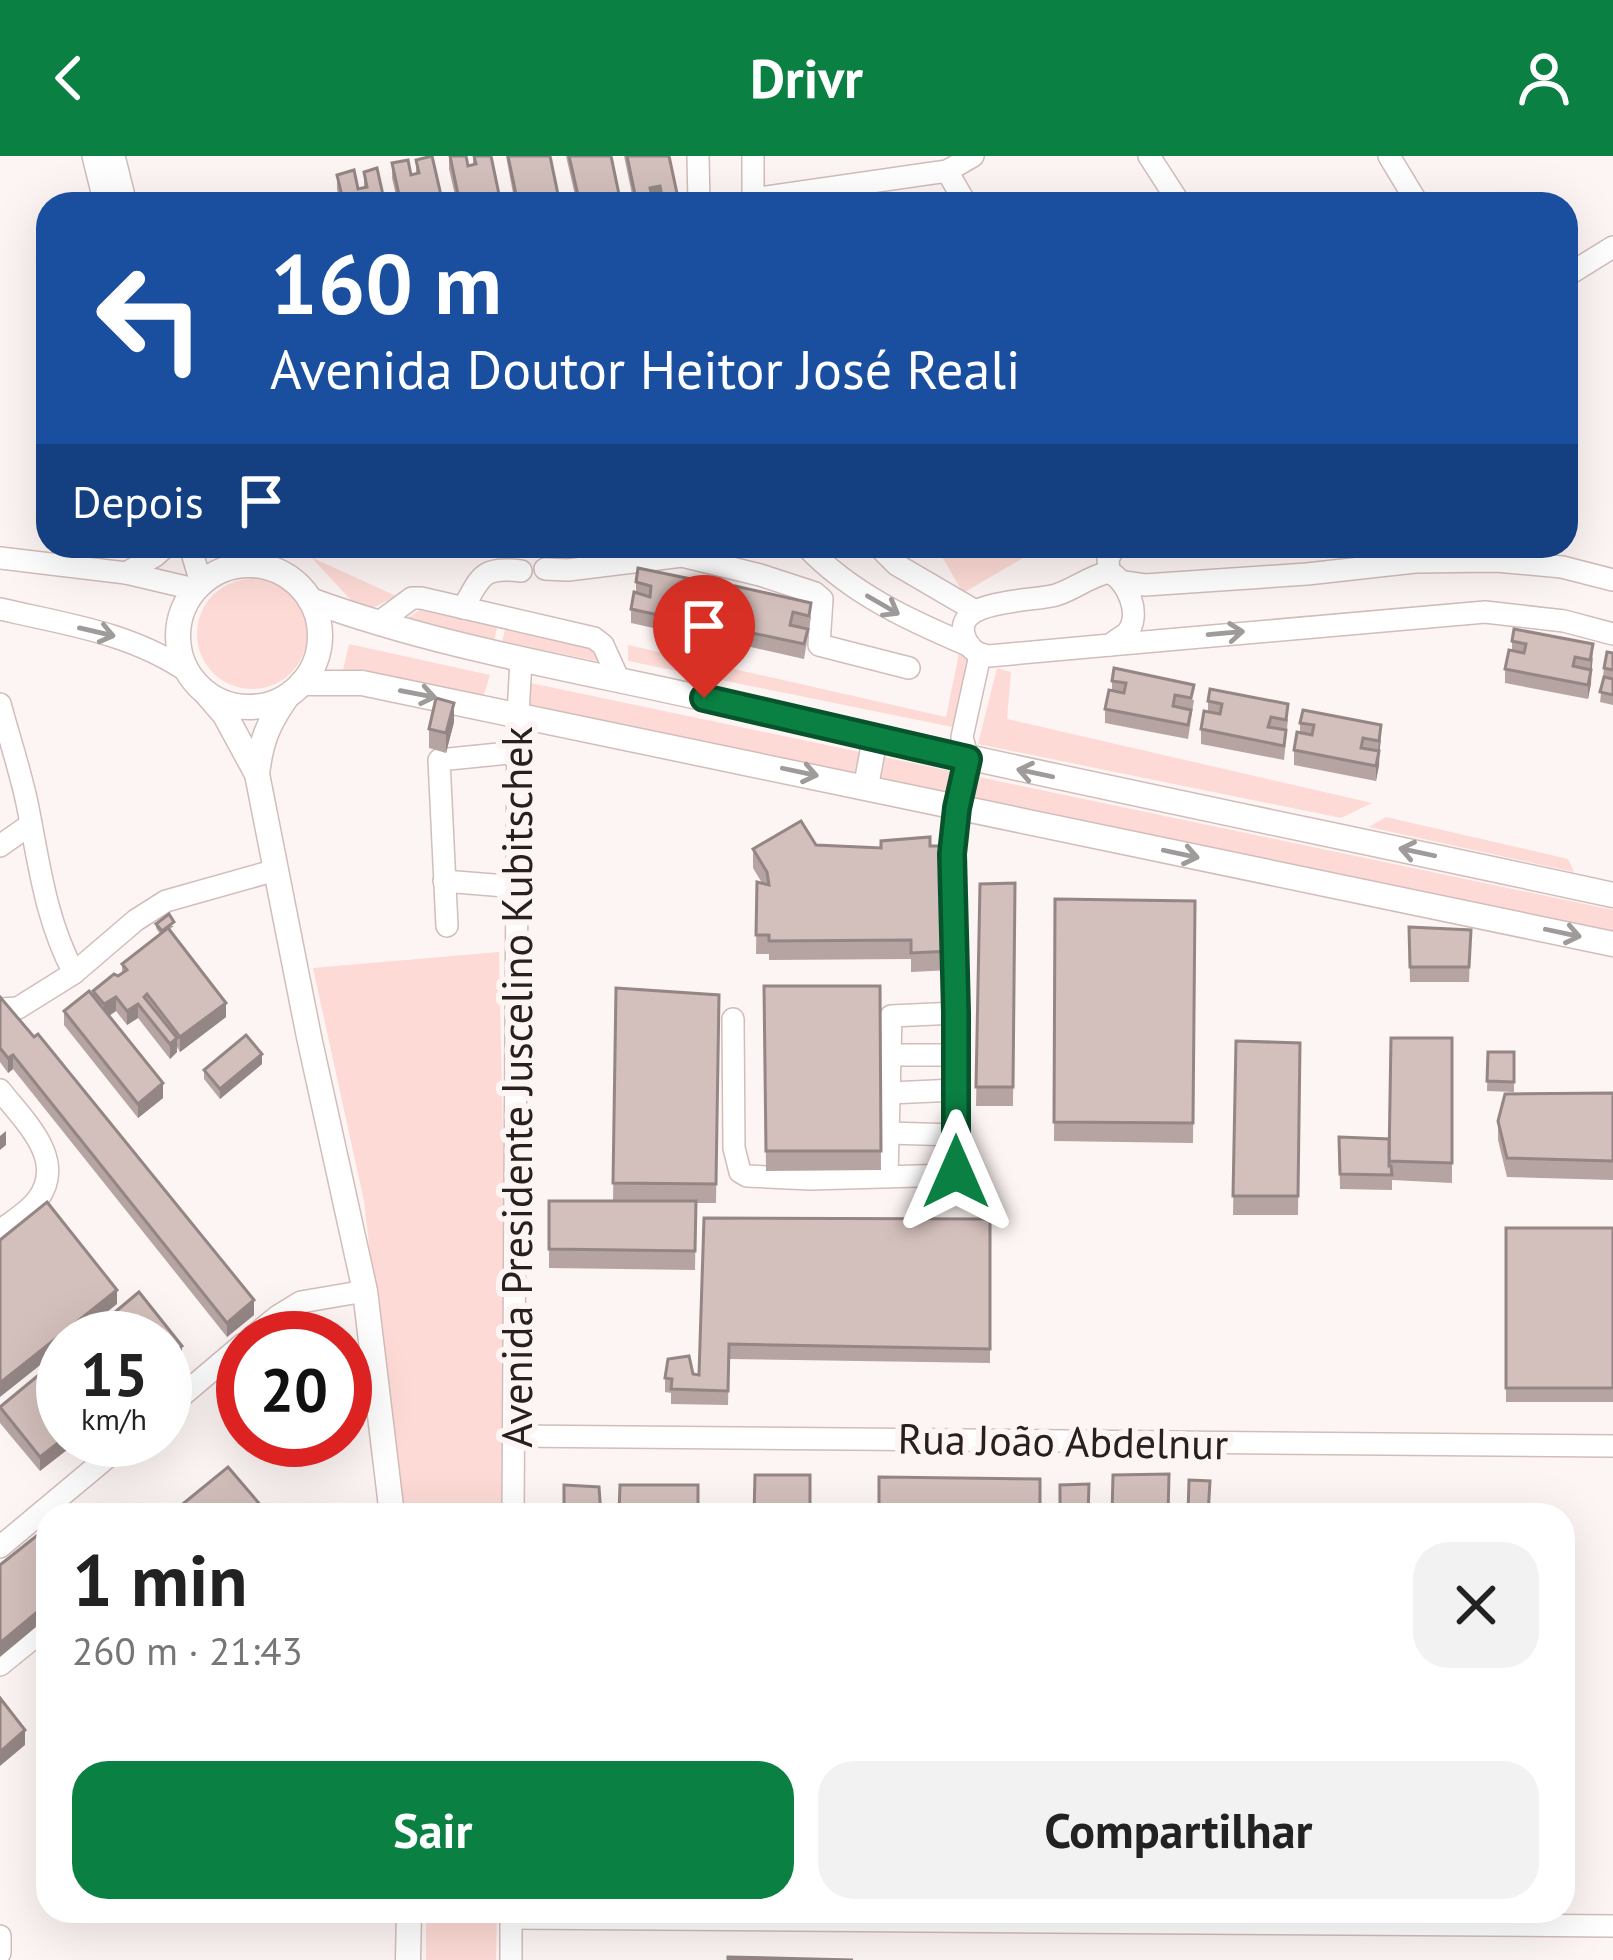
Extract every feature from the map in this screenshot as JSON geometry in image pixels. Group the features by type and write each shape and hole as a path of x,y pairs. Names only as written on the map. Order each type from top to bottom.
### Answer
{"main road":[{"path":"230,558 198,586 182,611 180,652 188,672 225,715 256,774 365,1291 391,1503"},
{"path":"238,558 280,572 297,584 318,620 320,643 314,664 260,743 256,774"},
{"path":"310,600 521,660 1613,895"},
{"path":"206,693 245,707 266,705 294,691 362,683 1613,944"},
{"path":"866,786 875,738"},
{"path":"957,808 968,759"},
{"path":"408,1960 409,1923"}],"street":[{"path":"93,156 102,192"},
{"path":"114,156 123,192"},
{"path":"698,156 699,192"},
{"path":"753,156 753,192"},
{"path":"816,192 947,171 973,156"},
{"path":"1149,156 1172,192"},
{"path":"1390,156 1411,192"},
{"path":"947,171 959,192"},
{"path":"1578,269 1613,247"},
{"path":"0,558 198,586 192,558"},
{"path":"126,573 152,558"},
{"path":"545,569 643,558"},
{"path":"708,558 815,593 822,604 819,645 909,668"},
{"path":"817,558 860,592 975,650 1110,645 1485,612 1564,621 1613,634"},
{"path":"890,558 974,610"},
{"path":"1109,558 1133,617 1126,634 1110,645"},
{"path":"968,759 962,737 975,650 964,637 964,623 985,605 1040,599 1065,592 1094,575 1145,585 1414,562 1562,567 1613,580"},
{"path":"463,608 482,576 497,568 521,571"},
{"path":"378,623 412,598 594,638 603,645 618,678"},
{"path":"0,609 151,648 188,672"},
{"name":"Avenida Presidente Juscelino Kubitschek","path":"514,1503 521,660"},
{"path":"0,704 44,897 59,946 74,973"},
{"path":"448,926 439,760 519,752"},
{"path":"733,1019 734,1148 740,1172 810,1179 953,1175 952,854 957,808"},
{"path":"0,846 31,824"},
{"path":"0,1009 18,1008 74,973 166,901 276,870"},
{"path":"444,881 518,887"},
{"path":"887,1176 891,1016 956,1013"},
{"path":"890,1055 956,1055"},
{"path":"0,1090 34,1132 49,1160 37,1201 0,1231"},
{"path":"890,1093 956,1090"},
{"path":"889,1133 955,1136"},
{"path":"286,1311 301,1302 365,1291"},
{"path":"192,1387 216,1367"},
{"name":"Rua João Abdelnur","path":"514,1436 1613,1446"},
{"path":"53,1503 96,1467"},
{"path":"0,1547 36,1517"},
{"path":"0,1665 36,1636"},
{"path":"511,1923 511,1960"},
{"path":"1338,1923 1613,1926"},
{"path":"0,1936 0,1953"}],"shaded area":[{"path":"312,558 396,596 363,613"},
{"path":"943,558 1023,558 963,593"},
{"path":"252,579 273,583 291,595 303,613 307,634 303,655 291,673 273,685 252,689 231,685 213,673 201,655 197,634 201,613 213,595 231,583"},
{"path":"420,610 497,628 494,641 404,620"},
{"path":"505,630 598,650 603,662 502,642"},
{"path":"349,644 490,675 482,701 343,670"},
{"path":"628,645 946,717 960,648 974,658 952,727 628,661"},
{"path":"997,668 1011,672 1007,719 1372,803 1341,818 978,744"},
{"path":"526,682 1613,910 1613,934 531,707"},
{"path":"1386,817 1568,859 1574,872 1369,827"},
{"path":"499,952 504,1503 399,1503 364,1201 313,968"},
{"path":"426,1923 497,1923 496,1960 426,1960"}],"building":[{"path":"432,156 440,192 398,192 392,163 408,160 411,175 419,173 416,160"},
{"path":"450,156 466,156 468,166 476,164 474,156 491,156 498,192 458,192"},
{"path":"508,156 550,156 558,192 516,192"},
{"path":"569,156 611,156 618,192 577,192"},
{"path":"627,156 669,156 677,192 661,192 660,186 650,188 651,192 634,192"},
{"path":"377,168 382,192 341,192 337,175 354,170 358,189 367,187 364,172"},
{"path":"638,568 715,584 712,598 696,594 694,607 711,610 708,626 631,609 634,592 650,597 651,586 636,582"},
{"path":"735,586 811,603 809,616 793,612 790,625 808,629 804,644 724,627 727,612 744,616 747,604 732,600"},
{"path":"1514,629 1593,644 1590,660 1575,657 1573,666 1591,670 1588,685 1505,669 1509,650 1524,653 1526,644 1512,641"},
{"path":"1607,652 1613,653 1613,670 1604,668"},
{"path":"1114,668 1194,685 1191,698 1175,695 1173,706 1191,710 1188,725 1105,709 1109,690 1124,693 1126,683 1112,681"},
{"path":"1604,677 1613,679 1613,695 1600,692"},
{"path":"1210,689 1288,704 1286,720 1271,717 1268,727 1286,730 1284,746 1201,729 1204,711 1220,714 1222,704 1208,701"},
{"path":"436,698 454,703 446,733 429,729"},
{"path":"1303,710 1381,725 1379,741 1363,738 1361,748 1379,751 1376,766 1294,750 1297,732 1312,735 1314,725 1300,723"},
{"path":"801,821 816,845 881,848 881,841 930,837 930,846 947,846 951,951 911,953 911,940 769,941 769,935 756,935 757,882 769,885 753,849"},
{"path":"1015,883 1013,1087 976,1087 980,884"},
{"path":"1055,899 1195,901 1193,1123 1054,1122"},
{"path":"169,914 174,922 162,931 156,924"},
{"path":"1409,927 1471,930 1469,967 1410,967"},
{"path":"168,928 226,1003 180,1037 147,994 144,997 177,1038 170,1044 138,1004 127,1011 116,997 104,1004 93,991 127,970 122,964"},
{"path":"764,986 880,986 881,1151 766,1151"},
{"path":"616,988 719,995 716,1184 613,1183"},
{"path":"89,991 163,1083 138,1104 64,1011"},
{"path":"0,997 34,1037 38,1034 254,1300 241,1311 217,1311 13,1055 8,1058 0,1048"},
{"path":"246,1035 262,1054 220,1089 204,1070"},
{"path":"1391,1038 1452,1038 1452,1163 1389,1161"},
{"path":"1236,1041 1300,1043 1298,1196 1233,1196"},
{"path":"1488,1052 1514,1052 1514,1082 1487,1081"},
{"path":"1613,1093 1613,1161 1507,1158 1498,1121 1505,1094"},
{"path":"1339,1137 1389,1139 1392,1175 1340,1174"},
{"path":"549,1201 696,1201 695,1251 549,1249"},
{"path":"47,1202 117,1290 91,1311 36,1311 36,1354 0,1383 0,1240"},
{"path":"704,1218 990,1219 990,1349 729,1344 728,1391 671,1389 672,1379 665,1378 668,1359 689,1356 693,1374 699,1375"},
{"path":"1506,1228 1613,1228 1613,1388 1506,1388"},
{"path":"139,1292 154,1311 116,1311"},
{"path":"36,1377 36,1452 0,1407"},
{"path":"228,1467 259,1503 184,1503"},
{"path":"1169,1474 1168,1503 1112,1503 1113,1475"},
{"path":"755,1475 810,1475 810,1503 754,1503"},
{"path":"879,1477 1040,1479 1040,1503 879,1503"},
{"path":"1189,1480 1210,1481 1209,1503 1188,1503"},
{"path":"1089,1484 1088,1503 1060,1503 1060,1485"},
{"path":"564,1485 599,1487 600,1503 564,1503"},
{"path":"620,1485 698,1485 698,1503 619,1503"},
{"path":"36,1536 36,1613 0,1643 0,1565"},
{"path":"0,1698 25,1730 0,1752"},
{"path":"728,1957 853,1960 728,1960"}],"route":[{"path":"704,698 968,759 952,854 956,1172"}]}
